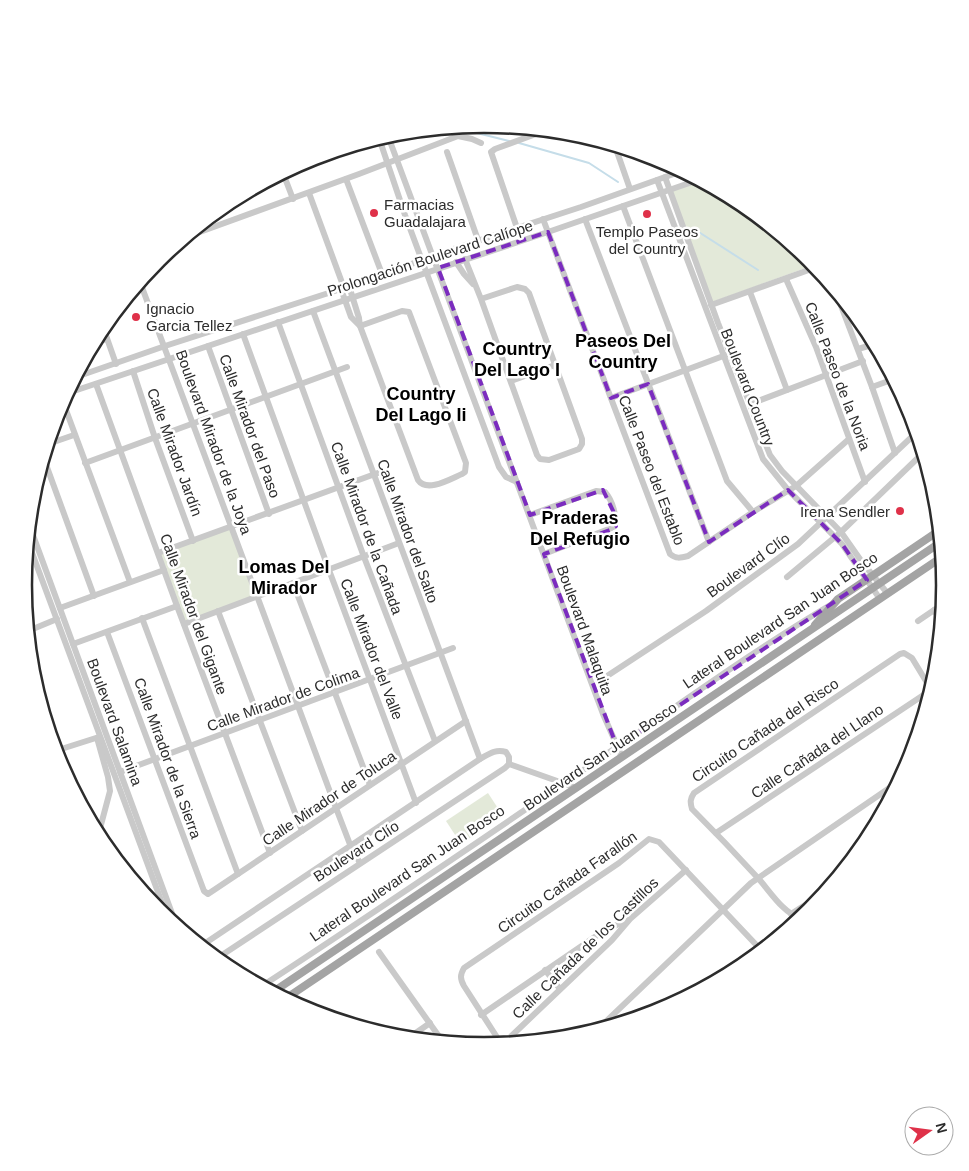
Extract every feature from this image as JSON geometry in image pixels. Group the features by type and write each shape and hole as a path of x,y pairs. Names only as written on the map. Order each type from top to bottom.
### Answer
{"main road":[{"name":"Lateral Boulevard San Juan Bosco","path":"833,604 934,533"},
{"name":"Boulevard San Juan Bosco","path":"279,988 935,546"},
{"path":"912,548 926,568"},
{"name":"Boulevard San Juan Bosco","path":"292,994 936,561"},
{"path":"811,631 833,604"},
{"path":"556,803 563,813"}],"street":[{"path":"205,230 458,136 481,143"},
{"path":"517,228 491,152 530,136"},
{"name":"Boulevard Malaquita","path":"390,143 603,714 622,758"},
{"path":"381,146 386,164 498,467 506,477 518,482"},
{"path":"447,152 478,240"},
{"path":"618,154 630,189"},
{"name":"Prolongación Boulevard Calíope","path":"85,374 164,346 344,288 478,240 672,175"},
{"name":"Boulevard Country","path":"665,177 712,305 726,355 750,404 770,455 796,486 842,532 870,577 872,588 880,599"},
{"path":"346,179 382,274"},
{"path":"286,180 293,199"},
{"name":"Boulevard Country","path":"657,180 726,355 760,453 788,490 836,538 870,577 880,583 888,594"},
{"name":"Prolongación Boulevard Calíope","path":"77,390 690,183"},
{"path":"309,193 344,288 344,300 351,317 360,326"},
{"path":"623,206 727,481 752,512"},
{"name":"Calle Paseo del Establo","path":"543,219 670,554 675,558 681,558 709,542 752,512 796,486 849,439"},
{"path":"585,219 709,542"},
{"path":"464,259 481,299 540,459 549,460 575,452 582,444 582,439 529,293 525,289 517,287 481,299"},
{"path":"456,262 476,287"},
{"path":"712,305 808,270"},
{"name":"Calle Paseo de la Noria","path":"786,279 816,347 866,482"},
{"path":"344,288 352,297 360,326 420,484 428,486 465,472 466,463 409,312 402,311 360,326"},
{"name":"Boulevard Mirador de la Joya","path":"143,290 336,808 351,847 360,863"},
{"path":"750,292 787,390"},
{"path":"843,310 896,453"},
{"name":"Calle Mirador del Salto","path":"313,311 480,759"},
{"name":"Calle Mirador de la Cañada","path":"278,322 364,557 435,741"},
{"name":"Calle Mirador del Valle","path":"244,334 416,803"},
{"path":"107,339 116,364"},
{"name":"Calle Mirador del Paso","path":"208,346 269,514"},
{"path":"858,349 868,346"},
{"path":"611,398 726,355"},
{"path":"750,404 863,361"},
{"path":"511,381 555,365"},
{"path":"85,463 347,367"},
{"name":"Calle Mirador Jardín","path":"133,371 155,438 193,541"},
{"path":"872,387 888,381"},
{"name":"Calle Mirador del Gigante","path":"96,384 270,853"},
{"path":"67,413 130,582"},
{"path":"56,441 74,435"},
{"name":"Boulevard Clío","path":"601,680 706,611 798,544 912,437"},
{"name":"Boulevard Clío","path":"787,577 836,538 918,459"},
{"path":"48,470 94,596"},
{"path":"158,553 386,470"},
{"path":"530,515 596,492 605,492 616,517 614,527 544,554"},
{"name":"Boulevard Salamina","path":"35,539 172,911"},
{"path":"184,624 400,543"},
{"name":"Boulevard Salamina","path":"33,555 98,737 160,899"},
{"path":"60,608 164,570"},
{"path":"293,583 370,785"},
{"name":"Lateral Boulevard San Juan Bosco","path":"268,982 796,626 833,604"},
{"path":"73,644 177,606"},
{"path":"918,621 934,610 936,613"},
{"path":"218,611 302,831"},
{"path":"142,618 238,874"},
{"path":"34,628 57,619"},
{"name":"Calle Mirador de la Sierra","path":"107,632 206,893"},
{"name":"Calle Mirador de Colima","path":"120,772 453,648"},
{"name":"Circuito Cañada del Risco","path":"791,914 692,809 691,798 694,793 897,656 904,654 912,658 926,682"},
{"name":"Calle Cañada del Llano","path":"716,834 922,697"},
{"name":"Calle Mirador de Toluca","path":"206,893 210,893 466,721"},
{"path":"63,748 98,737 110,791 101,824"},
{"path":"206,942 351,847 480,759 495,751 501,750 506,752 509,757 508,764 577,788"},
{"name":"Boulevard Clío","path":"223,954 505,768 508,764"},
{"path":"607,1020 758,878 888,789"},
{"name":"Circuito Cañada Farallón","path":"498,1038 461,980 461,973 464,968 619,863 649,839 659,842 757,946"},
{"name":"Calle Cañada de los Castillos","path":"509,1037 612,940 630,919 686,870"},
{"path":"791,914 802,907"},
{"path":"482,1014 605,930 630,919"},
{"path":"379,952 439,1035"},
{"path":"545,970 560,989"},
{"path":"417,1032 430,1023"}],"highlighted area":[{"path":"548,232 611,398 648,384 709,542 788,490 842,544 867,580 617,747 544,554 610,530 616,526 616,517 603,490 530,515 438,268"}],"green space":[{"path":"692,184 711,194 760,227 806,268 712,302 672,191"},
{"path":"232,528 259,596 184,625 158,555"},
{"path":"488,793 503,816 461,844 446,821"}],"waterway":[{"path":"478,133 509,141"},
{"path":"519,143 589,163 618,182"},
{"path":"694,229 758,270"}],"place":[{"name":"Farmacias Guadalajara","path":"374,213"},
{"name":"Templo Paseos del Country","path":"647,214"},
{"name":"Ignacio Garcia Tellez","path":"136,317"},
{"name":"Irena Sendler","path":"900,511"}],"district":[{"name":"Paseos Del Country","path":"623,351"},
{"name":"Country Del Lago I","path":"517,359"},
{"name":"Country Del Lago Ii","path":"421,404"},
{"name":"Praderas Del Refugio","path":"580,528"},
{"name":"Lomas Del Mirador","path":"284,577"}]}
